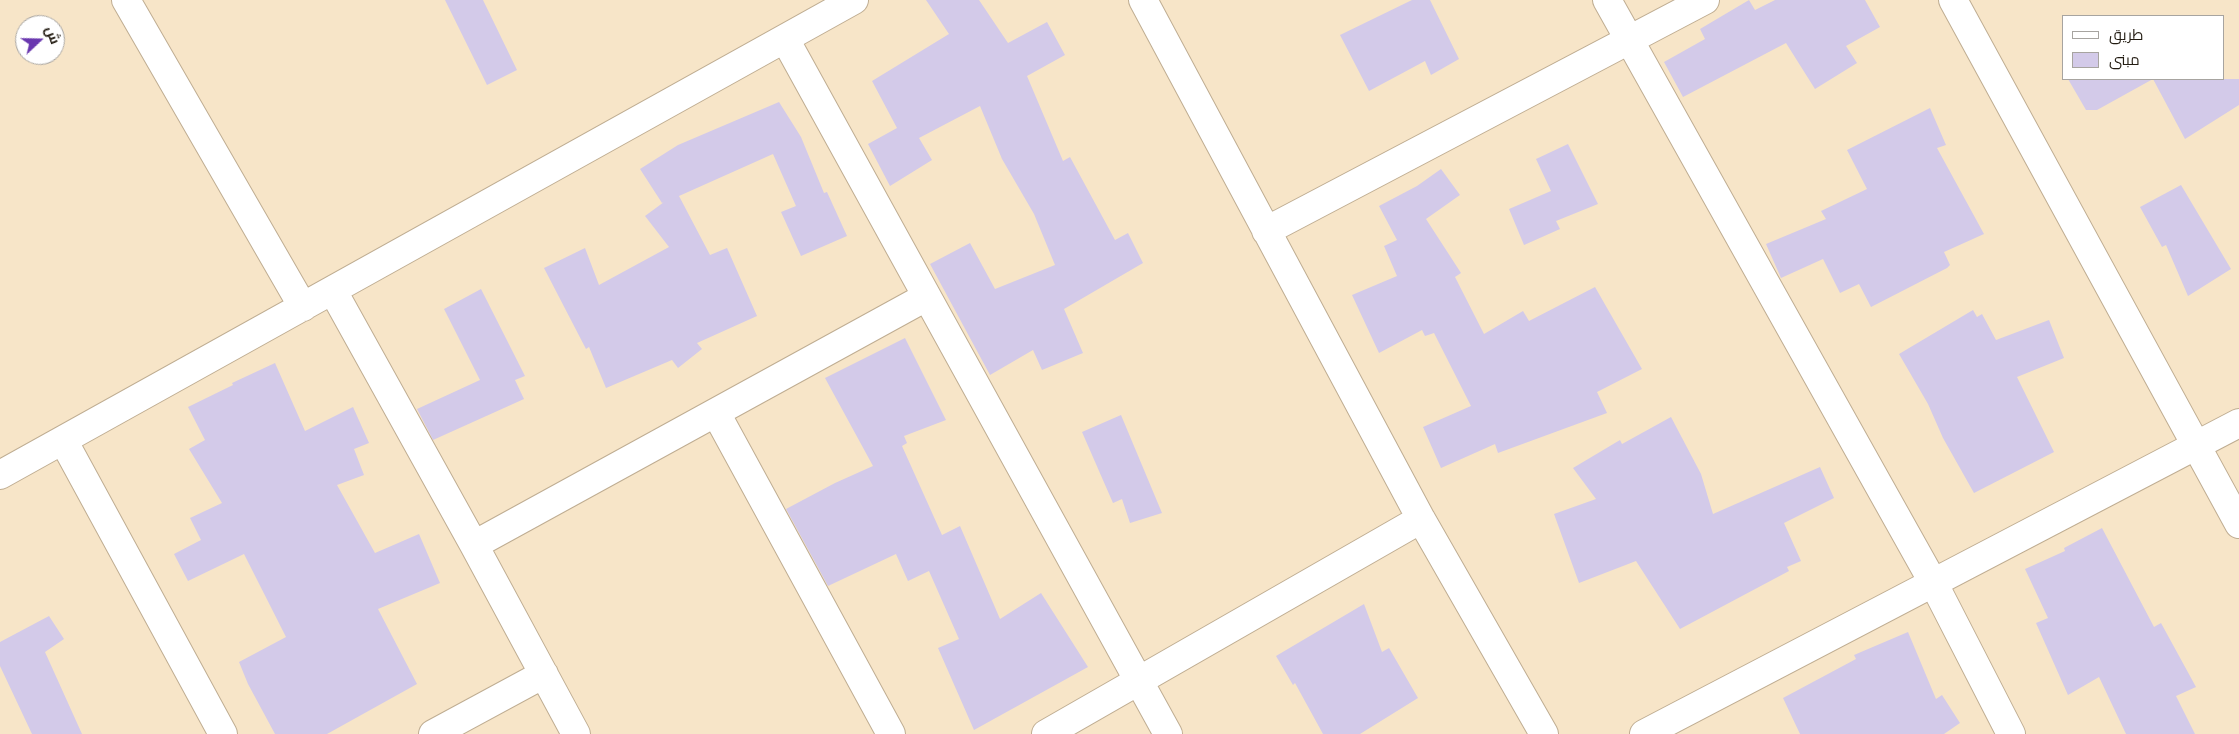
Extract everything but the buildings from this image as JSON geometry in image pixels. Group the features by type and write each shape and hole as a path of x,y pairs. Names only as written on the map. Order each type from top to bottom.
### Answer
{"street":[{"path":"126,0 303,307"},
{"path":"0,475 854,0"},
{"path":"1143,0 1421,519 1544,734"},
{"path":"1607,0 1934,584 2012,734"},
{"path":"1266,231 1705,0"},
{"path":"1953,0 2239,524"},
{"path":"784,38 1168,734"},
{"path":"333,291 474,544 576,734"},
{"path":"474,544 926,297"},
{"path":"716,413 891,734"},
{"path":"1644,734 2239,423"},
{"path":"63,440 223,734"},
{"path":"1046,734 1140,682 1421,519"},
{"path":"433,734 544,674"}]}
